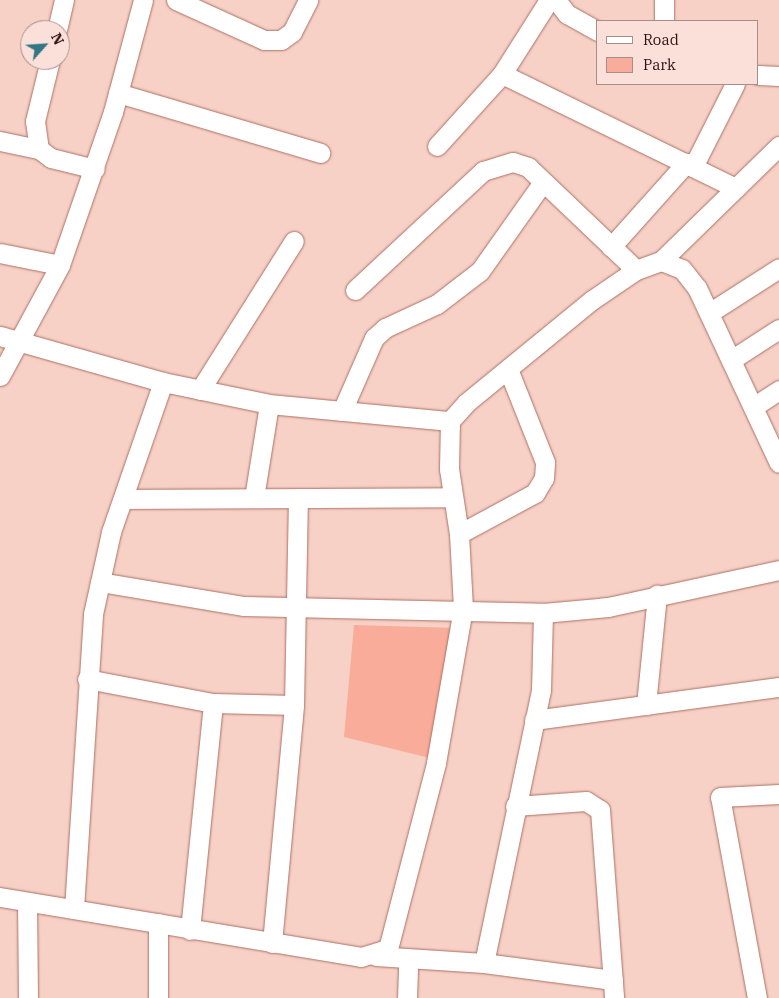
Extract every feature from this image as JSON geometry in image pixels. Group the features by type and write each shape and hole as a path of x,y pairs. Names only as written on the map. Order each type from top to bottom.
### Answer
{"street":[{"path":"59,20 64,0"},
{"path":"0,376 21,343 60,266 95,169 118,94 143,0"},
{"path":"176,0 264,40 281,40 292,32 308,0"},
{"path":"664,0 664,20"},
{"path":"437,146 502,74 548,1 596,31"},
{"path":"39,150 35,121 48,70"},
{"path":"502,74 736,188"},
{"path":"759,75 779,76"},
{"path":"611,247 690,165 734,85"},
{"path":"118,94 320,153"},
{"path":"0,141 39,150 51,158 95,169"},
{"path":"376,956 388,949 394,936 436,763 463,608 459,534 447,441 450,421 508,369 636,270 661,261 779,146"},
{"path":"355,290 483,171 513,162 528,167 636,270"},
{"path":"342,411 374,338 385,328 437,304 480,271 543,182"},
{"path":"200,390 294,241"},
{"path":"0,253 60,266"},
{"path":"661,261 682,269 709,313 779,463"},
{"path":"709,313 779,268"},
{"path":"731,360 779,329"},
{"path":"0,336 163,382 269,404 450,421"},
{"path":"459,534 535,493 544,478 545,462 508,369"},
{"path":"74,909 87,679 100,582 163,382"},
{"path":"753,406 779,390"},
{"path":"254,498 269,404"},
{"path":"125,499 453,497"},
{"path":"272,943 294,705 298,498"},
{"path":"100,582 244,606 295,609 463,608 543,613 608,607 779,570"},
{"path":"646,705 657,596"},
{"path":"484,963 544,668 543,613"},
{"path":"87,679 213,702 294,705"},
{"path":"534,720 779,687"},
{"path":"190,930 213,702"},
{"path":"757,998 720,797 779,794"},
{"path":"0,897 272,943 408,960 484,963 614,989 600,810 586,801 515,806"},
{"path":"27,902 28,998"},
{"path":"158,923 158,998"},
{"path":"406,998 408,960"}],"green space":[{"path":"354,625 456,628 434,759 344,737"}]}
